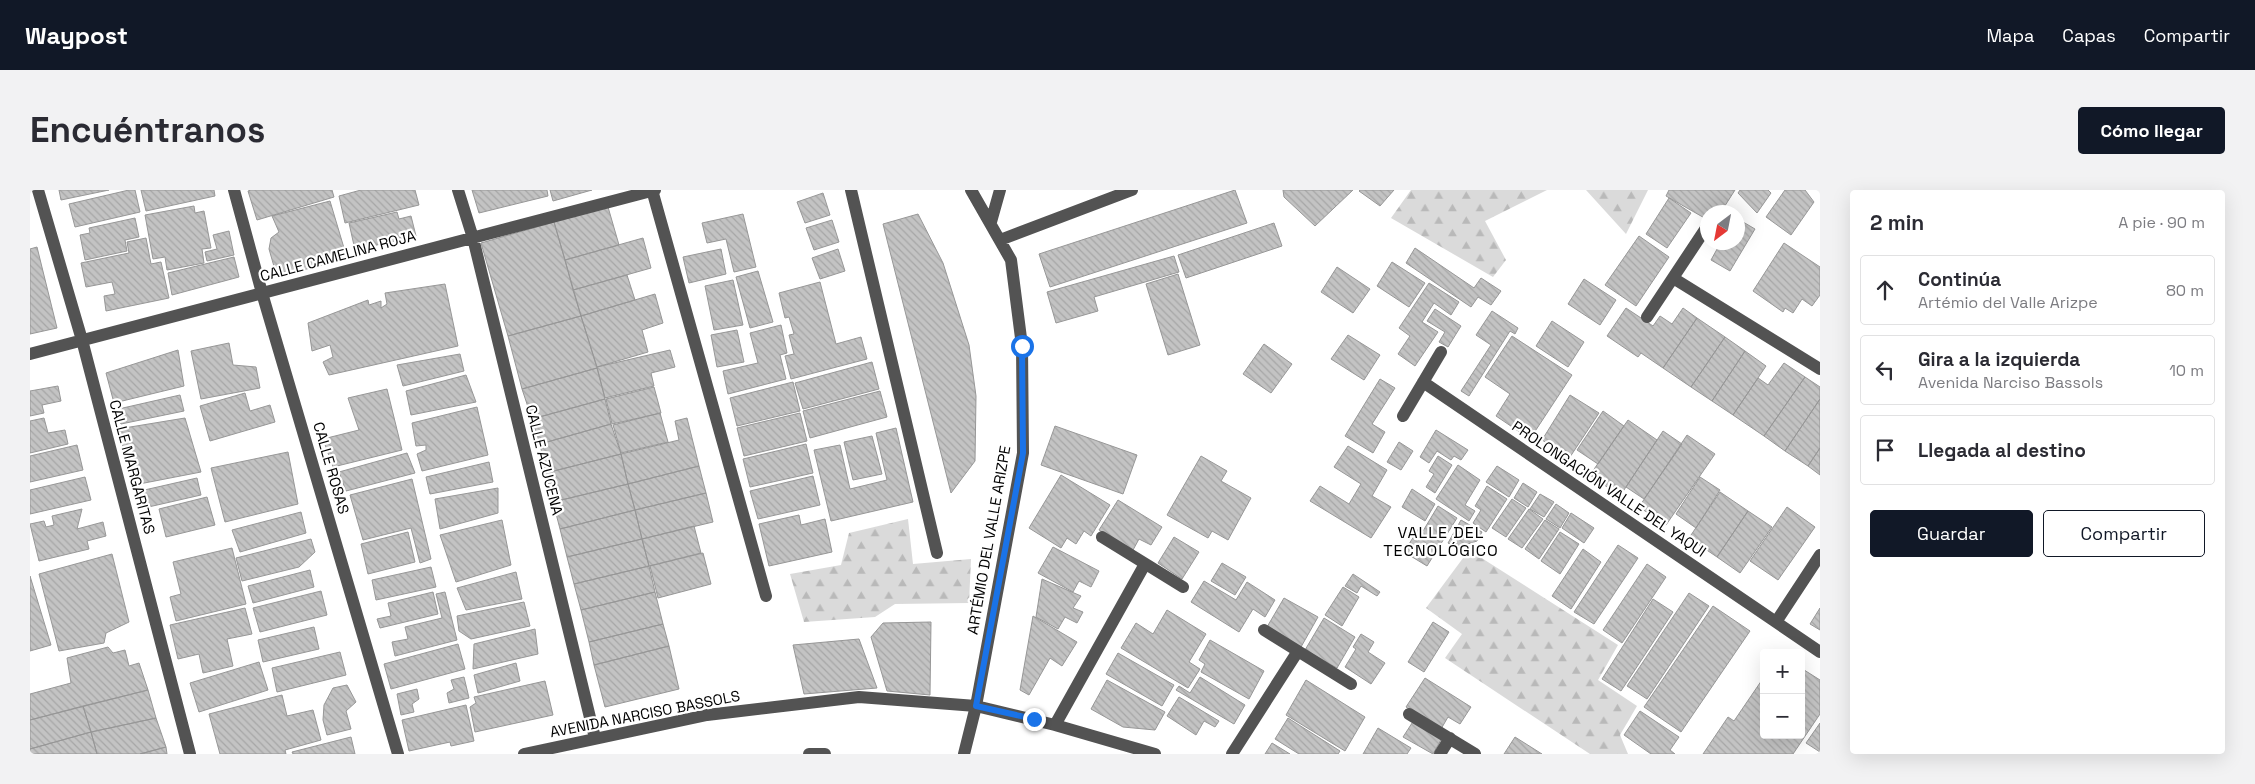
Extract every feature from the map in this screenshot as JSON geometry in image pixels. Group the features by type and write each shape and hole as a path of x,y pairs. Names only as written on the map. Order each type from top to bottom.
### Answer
{"street":[{"name":"CALLE MARGARITAS","path":"38,190 82,340 190,754"},
{"name":"CALLE ROSAS","path":"234,190 262,293 398,754"},
{"name":"CALLE AZUCENA","path":"458,190 473,238 595,738"},
{"name":"CALLE CAMELINA ROJA","path":"30,354 653,190"},
{"path":"653,190 766,596"},
{"path":"851,190 937,552"},
{"name":"ARTÉMIO DEL VALLE ARIZPE","path":"964,754 976,706 1023,453 1022,346 1011,260 971,190"},
{"path":"991,222 1000,190"},
{"path":"1000,240 1132,190"},
{"path":"1647,317 1700,237"},
{"path":"1673,278 1820,369"},
{"path":"1403,416 1442,352"},
{"name":"PROLONGACIÓN VALLE DEL YAQUI","path":"1423,382 1820,652"},
{"path":"1102,537 1183,588"},
{"path":"1776,622 1820,555"},
{"path":"1055,725 1145,564"},
{"path":"1264,630 1351,684"},
{"path":"1232,754 1298,651"},
{"name":"AVENIDA NARCISO BASSOLS","path":"524,754 707,715 859,697 976,706 1055,725 1155,754"},
{"path":"1409,714 1475,754"},
{"path":"1440,754 1450,738"},
{"path":"809,754 825,754"}],"green space":[{"path":"1411,190 1547,190 1485,221 1506,260 1493,277 1391,218"},
{"path":"1586,190 1648,190 1626,234"},
{"path":"908,519 913,564 971,559 969,603 895,604 875,617 804,622 790,574 841,565 849,533"},
{"path":"1469,550 1618,645 1598,680 1637,706 1620,735 1628,754 1590,754 1445,658 1462,634 1426,608"}],"building":[{"path":"59,190 109,190 61,200"},
{"path":"135,190 140,212 75,227 69,204"},
{"path":"141,190 214,190 215,196 146,211"},
{"path":"332,190 334,197 257,220 248,191"},
{"path":"361,190 415,190 419,205 345,223 339,196"},
{"path":"472,190 547,190 548,196 479,213"},
{"path":"550,190 592,190 553,201"},
{"path":"1235,190 1247,223 1050,287 1039,254"},
{"path":"1283,190 1353,190 1315,226 1284,197"},
{"path":"1360,190 1394,190 1380,206"},
{"path":"1669,190 1735,190 1725,205 1700,205 1700,215 1666,196"},
{"path":"1740,190 1768,190 1771,193 1757,213 1738,193"},
{"path":"1785,190 1805,190 1814,202 1791,235 1766,217"},
{"path":"823,193 830,215 805,223 797,202"},
{"path":"1669,198 1691,213 1667,248 1646,234"},
{"path":"330,201 347,258 277,277 269,249 271,238 279,232 272,216"},
{"path":"194,206 195,213 204,211 211,248 202,249 204,263 167,270 165,257 153,259 145,215"},
{"path":"608,207 619,245 565,260 554,222"},
{"path":"397,212 399,219 411,216 416,236 355,250 349,223"},
{"path":"743,214 756,267 734,272 726,239 707,243 702,223"},
{"path":"918,214 943,263 969,345 976,396 975,461 951,493 883,224"},
{"path":"135,218 139,237 125,240 127,251 85,260 80,235 90,233 89,228"},
{"path":"832,220 839,242 814,250 806,228"},
{"path":"554,222 581,316 508,336 481,243"},
{"path":"1274,223 1282,246 1186,278 1178,255"},
{"path":"1745,223 1755,229 1745,246"},
{"path":"229,231 234,255 207,261 205,252 217,249 213,235"},
{"path":"1639,236 1669,257 1636,306 1605,285"},
{"path":"146,238 151,264 161,262 169,298 106,311 104,296 115,294 112,282 86,287 81,263 129,253 127,242"},
{"path":"643,238 651,268 573,290 565,260"},
{"path":"1784,243 1820,267 1820,295 1812,306 1802,299 1793,313 1785,308 1783,312 1753,291"},
{"path":"37,247 57,328 30,334 30,249"},
{"path":"1415,248 1474,288 1481,278 1501,291 1491,305 1478,297 1471,307 1406,263"},
{"path":"721,249 726,274 689,283 683,257"},
{"path":"838,249 845,271 820,279 812,258"},
{"path":"1717,250 1742,250 1730,271 1711,260"},
{"path":"1174,256 1179,272 1094,297 1098,311 1056,323 1047,292"},
{"path":"234,257 239,277 172,295 168,273"},
{"path":"1392,262 1425,283 1409,307 1377,286"},
{"path":"1337,267 1370,289 1353,313 1321,292"},
{"path":"758,271 773,322 750,328 736,277"},
{"path":"1178,274 1200,345 1168,355 1146,284"},
{"path":"627,275 635,300 581,316 573,290"},
{"path":"1584,279 1616,300 1600,325 1568,304"},
{"path":"733,280 743,325 714,330 705,286"},
{"path":"820,282 836,344 861,337 867,359 791,379 785,356 794,354 789,335 794,334 789,317 785,318 779,293"},
{"path":"1429,283 1459,302 1451,315 1434,303 1422,322 1438,332 1415,366 1398,354 1410,336 1399,328"},
{"path":"445,284 458,346 329,375 323,362 333,357 330,345 312,351 308,323 368,300 369,305 381,301 381,308 387,304 385,293"},
{"path":"655,294 663,323 642,330 648,352 597,367 581,316"},
{"path":"1626,308 1653,326 1660,316 1672,324 1683,308 1697,318 1663,368 1641,353 1638,357 1607,336"},
{"path":"1435,309 1461,326 1448,347 1439,342 1445,332 1427,321"},
{"path":"1492,311 1518,328 1515,334 1510,331 1469,396 1461,391 1491,345 1476,335"},
{"path":"581,316 597,368 522,389 508,336"},
{"path":"1697,318 1725,337 1691,387 1663,368"},
{"path":"1552,321 1584,342 1568,367 1536,346"},
{"path":"781,325 787,353 780,355 786,379 728,394 723,371 758,363 750,333"},
{"path":"737,330 744,362 717,367 711,335"},
{"path":"1348,335 1380,355 1364,380 1331,359"},
{"path":"1512,336 1572,375 1530,439 1496,416 1510,394 1485,377"},
{"path":"1725,337 1745,351 1712,401 1691,387"},
{"path":"229,343 233,365 256,367 260,388 201,399 191,351"},
{"path":"1264,344 1292,364 1271,393 1243,374"},
{"path":"178,350 184,386 114,403 106,373"},
{"path":"670,350 675,367 651,373 654,386 605,398 597,367"},
{"path":"1745,351 1766,366 1733,415 1712,401"},
{"path":"460,354 464,371 403,386 397,365"},
{"path":"872,362 879,389 803,409 795,383"},
{"path":"1784,363 1805,377 1764,436 1733,415 1758,378 1768,385"},
{"path":"597,368 605,399 532,419 522,389"},
{"path":"466,375 476,402 411,415 406,391"},
{"path":"1805,377 1820,387 1820,399 1785,451 1764,436"},
{"path":"1380,379 1395,388 1372,424 1385,432 1373,453 1345,436"},
{"path":"793,382 800,411 737,426 730,398"},
{"path":"58,386 61,401 42,405 44,413 30,416 30,391"},
{"path":"654,387 661,413 612,424 606,399"},
{"path":"387,389 402,450 333,467 323,439 359,430 348,398"},
{"path":"880,391 887,417 810,438 803,411"},
{"path":"245,393 250,411 270,405 275,422 210,441 200,406"},
{"path":"180,395 184,411 121,424 114,410"},
{"path":"1570,395 1599,413 1570,457 1542,440"},
{"path":"605,399 611,424 540,444 532,419"},
{"path":"1820,399 1820,448 1808,466 1785,451"},
{"path":"477,407 488,455 422,471 417,454 426,450 426,445 416,446 412,423"},
{"path":"1603,411 1624,426 1598,464 1577,450"},
{"path":"660,413 668,442 621,453 613,425"},
{"path":"800,413 807,441 744,456 737,428"},
{"path":"44,418 48,433 65,430 68,444 30,453 30,421"},
{"path":"185,418 201,472 134,485 118,429"},
{"path":"687,418 699,466 628,484 621,454 679,440 675,421"},
{"path":"1628,420 1657,440 1620,496 1590,475"},
{"path":"611,424 621,454 546,473 540,444"},
{"path":"1055,426 1137,455 1123,494 1041,465"},
{"path":"896,428 913,502 831,521 814,450 840,445 850,489 887,480 876,433"},
{"path":"1436,430 1468,450 1461,460 1454,456 1451,460 1437,451 1429,463 1420,457"},
{"path":"1663,431 1682,444 1644,499 1626,487"},
{"path":"1687,435 1715,454 1666,525 1639,507"},
{"path":"872,436 882,474 853,480 844,442"},
{"path":"1399,442 1413,451 1401,470 1387,462"},
{"path":"806,444 813,473 750,487 743,459"},
{"path":"77,445 83,470 30,482 30,456"},
{"path":"1348,446 1387,470 1372,496 1391,507 1371,538 1310,501 1320,486 1349,504 1361,484 1334,467"},
{"path":"1820,448 1820,475 1808,466"},
{"path":"288,452 298,504 225,522 211,468"},
{"path":"407,453 415,473 346,491 339,472"},
{"path":"621,454 628,484 553,502 546,473"},
{"path":"1201,456 1227,471 1221,481 1251,498 1228,540 1212,531 1208,538 1167,515"},
{"path":"1438,456 1452,465 1435,493 1426,487 1434,474 1429,471"},
{"path":"489,462 493,482 430,494 426,477"},
{"path":"1458,465 1480,480 1465,505 1475,511 1469,521 1436,499"},
{"path":"699,466 706,493 635,510 628,484"},
{"path":"1497,466 1519,480 1509,497 1486,482"},
{"path":"1061,475 1110,505 1091,536 1084,531 1076,544 1067,538 1061,548 1029,528"},
{"path":"813,476 820,505 758,519 750,491"},
{"path":"85,477 91,500 30,514 30,490"},
{"path":"1700,477 1720,490 1696,528 1676,514"},
{"path":"197,478 201,495 144,508 140,491"},
{"path":"412,479 431,559 420,563 411,528 363,540 350,495"},
{"path":"1523,483 1537,492 1528,507 1514,498"},
{"path":"628,484 635,510 560,529 553,502"},
{"path":"1487,486 1507,499 1486,532 1473,523 1481,510 1475,506"},
{"path":"498,488 498,513 440,529 435,499"},
{"path":"1412,489 1435,504 1425,521 1402,507"},
{"path":"1720,492 1748,511 1717,557 1689,538"},
{"path":"706,493 713,522 642,539 635,510"},
{"path":"1540,494 1554,502 1544,517 1530,509"},
{"path":"207,497 215,525 166,537 159,509"},
{"path":"1512,499 1526,508 1506,537 1492,528"},
{"path":"1118,500 1162,527 1151,545 1139,539 1133,550 1099,530"},
{"path":"1556,504 1569,513 1560,528 1546,519"},
{"path":"1438,506 1457,518 1427,566 1404,552 1419,528 1423,531"},
{"path":"1787,507 1815,527 1778,580 1750,561"},
{"path":"82,509 77,529 103,522 106,536 87,541 89,549 39,561 30,524 44,521 46,527 54,525 52,516"},
{"path":"1529,509 1543,519 1522,548 1508,539"},
{"path":"635,510 642,539 567,557 560,529"},
{"path":"1748,511 1772,527 1740,573 1717,557"},
{"path":"301,512 306,533 240,552 232,530"},
{"path":"1571,513 1594,528 1584,543 1562,528"},
{"path":"799,515 801,525 825,519 832,552 769,566 759,524"},
{"path":"502,520 511,565 456,582 440,535"},
{"path":"1461,520 1482,532 1477,541 1456,548 1448,543"},
{"path":"1545,520 1559,529 1539,559 1525,549"},
{"path":"694,526 701,553 649,566 642,539"},
{"path":"408,532 415,562 368,574 361,544"},
{"path":"1560,532 1579,544 1560,574 1541,561"},
{"path":"1174,537 1199,552 1182,579 1158,563"},
{"path":"311,539 315,552 299,567 242,581 236,558"},
{"path":"642,539 649,566 574,584 567,557"},
{"path":"1618,545 1638,558 1594,624 1574,612"},
{"path":"1053,547 1099,571 1091,587 1079,581 1073,592 1038,573"},
{"path":"232,548 246,604 176,621 170,597 181,594 173,562"},
{"path":"1583,549 1601,562 1571,609 1552,596"},
{"path":"703,553 711,584 658,598 650,566"},
{"path":"112,554 129,622 106,633 104,643 59,651 39,574"},
{"path":"1222,563 1246,577 1235,595 1211,581"},
{"path":"1647,564 1666,577 1622,643 1603,630"},
{"path":"649,566 655,592 581,610 574,584"},
{"path":"431,567 436,587 376,600 372,580"},
{"path":"310,570 314,587 253,603 248,586"},
{"path":"516,572 522,599 466,610 457,588"},
{"path":"1353,574 1380,592 1377,596 1361,586 1357,593 1345,586"},
{"path":"30,576 51,645 30,651"},
{"path":"1042,579 1081,596 1073,608 1083,612 1077,623 1065,617 1058,629 1036,617"},
{"path":"1204,581 1236,600 1247,582 1275,600 1265,617 1253,609 1239,632 1191,602"},
{"path":"1343,587 1359,597 1342,626 1325,615"},
{"path":"321,591 327,615 260,632 253,608"},
{"path":"433,592 438,614 380,628 377,619 391,616 388,603"},
{"path":"445,592 457,640 395,656 392,642 408,639 405,627 442,618 436,594"},
{"path":"655,592 663,624 589,642 581,610"},
{"path":"1689,593 1709,606 1647,699 1627,686"},
{"path":"1284,598 1318,617 1301,647 1267,627"},
{"path":"1653,599 1673,612 1621,691 1602,679"},
{"path":"524,602 530,626 471,639 459,631 457,616"},
{"path":"1713,606 1750,631 1681,732 1644,707"},
{"path":"245,608 252,634 227,639 233,666 203,673 199,654 178,659 170,625"},
{"path":"1820,608 1820,630 1810,624"},
{"path":"1167,610 1206,634 1189,662 1200,669 1188,688 1121,648 1136,623 1153,634"},
{"path":"1033,616 1077,642 1062,666 1050,658 1029,695 1020,690"},
{"path":"1324,618 1355,637 1337,668 1305,650"},
{"path":"931,622 930,695 887,691 871,637 883,623"},
{"path":"1433,622 1449,632 1424,672 1408,662"},
{"path":"663,624 669,646 594,665 589,642"},
{"path":"314,627 319,649 263,662 258,640"},
{"path":"535,629 538,654 473,669 474,644"},
{"path":"1361,634 1374,642 1368,652 1385,663 1371,684 1345,667 1356,649 1353,647"},
{"path":"859,639 877,688 804,694 793,645"},
{"path":"1210,640 1264,671 1249,699 1201,672 1205,664 1199,660"},
{"path":"458,644 465,669 391,689 384,664"},
{"path":"669,646 679,689 605,707 594,665"},
{"path":"108,647 113,653 125,650 129,666 139,663 148,690 30,720 30,694 71,683 67,658"},
{"path":"340,652 346,675 277,692 272,668"},
{"path":"1118,653 1174,685 1162,706 1106,674"},
{"path":"259,662 268,690 199,712 190,683"},
{"path":"516,663 520,681 478,693 474,675"},
{"path":"1805,671 1820,680 1820,714 1805,736"},
{"path":"464,677 469,698 449,703 447,693 454,689 451,680"},
{"path":"1200,677 1245,705 1234,724 1176,690 1179,686 1190,693"},
{"path":"1425,678 1471,707 1460,724 1448,717 1441,729 1406,707"},
{"path":"1107,680 1165,712 1155,730 1123,727 1091,709"},
{"path":"1306,680 1365,717 1345,751 1286,715"},
{"path":"545,681 553,715 475,732 470,707 476,703 474,697"},
{"path":"1760,683 1760,739 1803,739 1793,754 1703,754 1728,717 1734,721"},
{"path":"347,685 356,702 346,711 351,729 327,735 323,720 324,705 333,688"},
{"path":"417,689 419,699 412,704 414,712 401,715 397,694"},
{"path":"148,690 156,718 91,732 83,706"},
{"path":"282,695 287,716 313,710 321,740 285,750 286,754 220,754 209,714"},
{"path":"1179,697 1219,721 1215,727 1204,721 1196,735 1167,716"},
{"path":"466,705 474,741 451,746 450,742 409,751 402,720"},
{"path":"83,706 91,732 30,749 30,720"},
{"path":"1640,711 1679,737 1670,750 1675,754 1651,754 1624,735"},
{"path":"156,718 166,747 140,754 97,754 91,732"},
{"path":"1288,718 1340,751 1338,754 1299,754 1275,739"},
{"path":"1414,720 1442,738 1433,754 1403,737"},
{"path":"1820,723 1820,752 1806,743"},
{"path":"1378,728 1411,748 1407,754 1363,754"},
{"path":"91,732 97,754 30,754 30,749"},
{"path":"351,737 355,754 293,754 292,752"},
{"path":"1515,737 1542,754 1504,754"},
{"path":"1272,743 1290,754 1265,754"},
{"path":"166,747 167,754 140,754"}],"district":[{"name":"VALLE DEL TECNOLÓGICO","path":"1441,541"}],"route":[{"path":"1022,346 1023,453 976,706 1034,719"}]}
